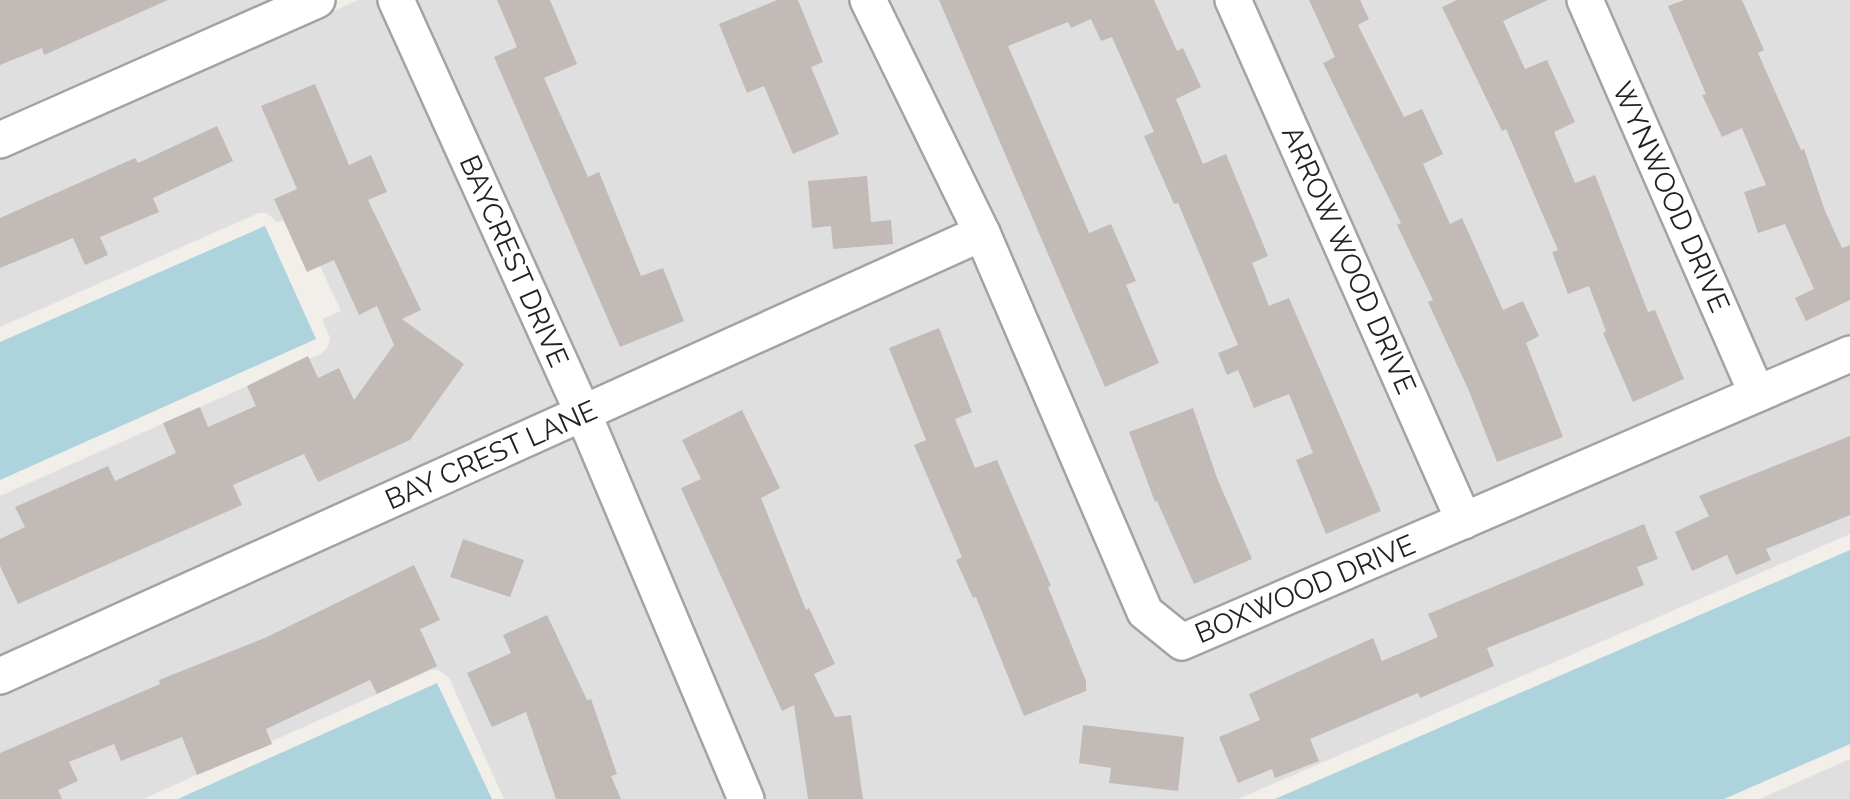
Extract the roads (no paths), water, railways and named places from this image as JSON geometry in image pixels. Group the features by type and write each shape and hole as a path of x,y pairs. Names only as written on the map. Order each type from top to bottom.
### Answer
{"street":[{"path":"0,140 317,0"},
{"name":"BAYCREST DRIVE","path":"396,0 582,414 746,799"},
{"path":"868,0 982,233"},
{"name":"ARROW WOOD DRIVE","path":"1233,0 1464,521"},
{"name":"WYNWOOD DRIVE","path":"1585,0 1758,394"},
{"name":"BAY CREST LANE","path":"0,676 982,233"},
{"name":"BOXWOOD DRIVE","path":"982,233 1145,612 1182,642 1850,354"}],"water":[{"path":"265,226 316,339 0,480 0,342"},
{"path":"1850,550 1850,744 1724,799 1275,799"},
{"path":"437,683 492,799 178,799"}]}
